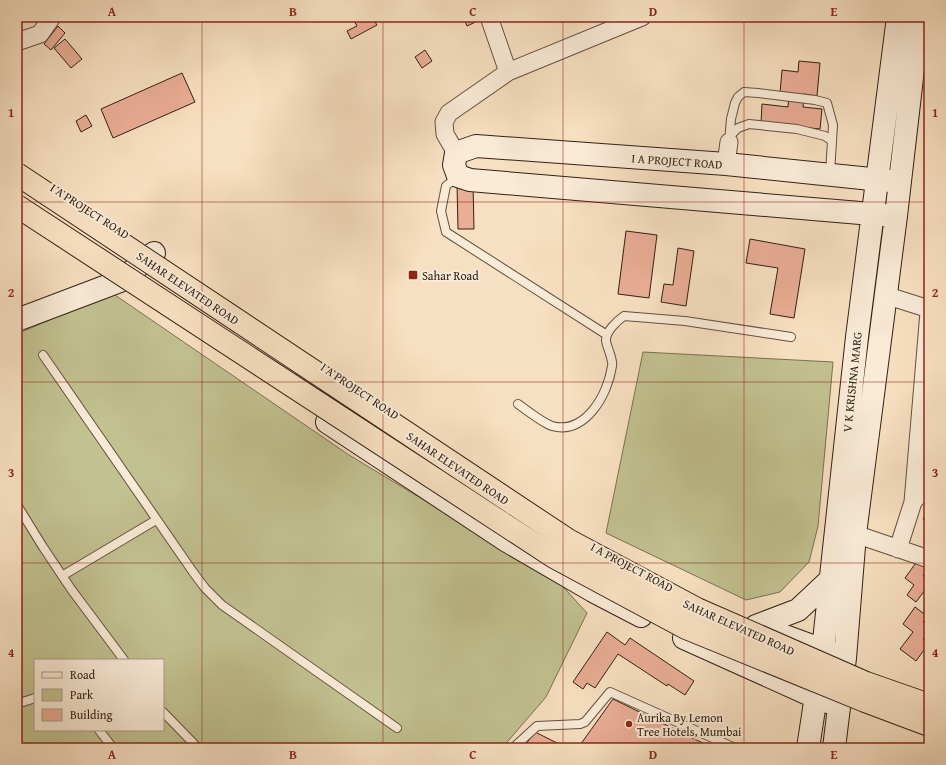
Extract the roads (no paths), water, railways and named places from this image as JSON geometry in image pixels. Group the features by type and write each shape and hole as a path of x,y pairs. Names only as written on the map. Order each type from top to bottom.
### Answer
{"main road":[{"name":"SAHAR ELEVATED ROAD","path":"17,174 568,540 696,609 866,682 929,705"},
{"name":"SAHAR ELEVATED ROAD","path":"17,206 554,557 686,628 865,701 929,725"}],"street":[{"path":"17,42 40,34 52,17"},
{"path":"489,17 508,72"},
{"path":"642,17 508,72 449,113 444,122 445,134 456,153 454,165 458,176 470,180 896,216"},
{"name":"V K KRISHNA MARG","path":"834,748 844,658 846,532 857,337 898,17"},
{"name":"V K KRISHNA MARG","path":"810,739 823,650 831,579 846,532 885,295 896,216 919,17"},
{"path":"726,164 729,140"},
{"name":"I A PROJECT ROAD","path":"456,153 476,146 726,164 900,182"},
{"name":"I A PROJECT ROAD","path":"17,163 154,253 572,534 664,585 756,626 844,658"},
{"path":"17,210 302,405 507,541 593,591 688,639 838,706"},
{"path":"17,320 120,281 154,253"},
{"path":"885,295 929,309"},
{"path":"898,549 913,502 929,312"},
{"path":"913,502 929,483"},
{"path":"846,532 929,559"},
{"path":"756,626 798,610 831,579"},
{"path":"773,678 796,700 810,739"}],"lane":[{"path":"729,140 731,119 738,97 744,92 815,100 827,103 833,126 830,175"},
{"path":"729,140 738,128 749,124 797,129 825,136 832,141"},
{"path":"458,176 446,186 441,211 446,232 607,335"},
{"path":"518,404 550,426 569,427 583,421 594,409 609,380 613,364 606,340 607,335 616,321 624,316 685,321 791,337"},
{"path":"43,355 156,520 205,588 222,605 397,728"},
{"path":"17,505 62,576 123,659"},
{"path":"62,576 156,520"},
{"path":"513,748 537,726 580,724 585,722 610,692 735,748"},
{"path":"17,704 34,698"},
{"path":"164,713 198,748"},
{"path":"100,731 113,748"}],"place":[{"name":"Sahar Road","path":"413,275"},
{"name":"Aurika By Lemon Tree Hotels, Mumbai","path":"629,724"}]}
